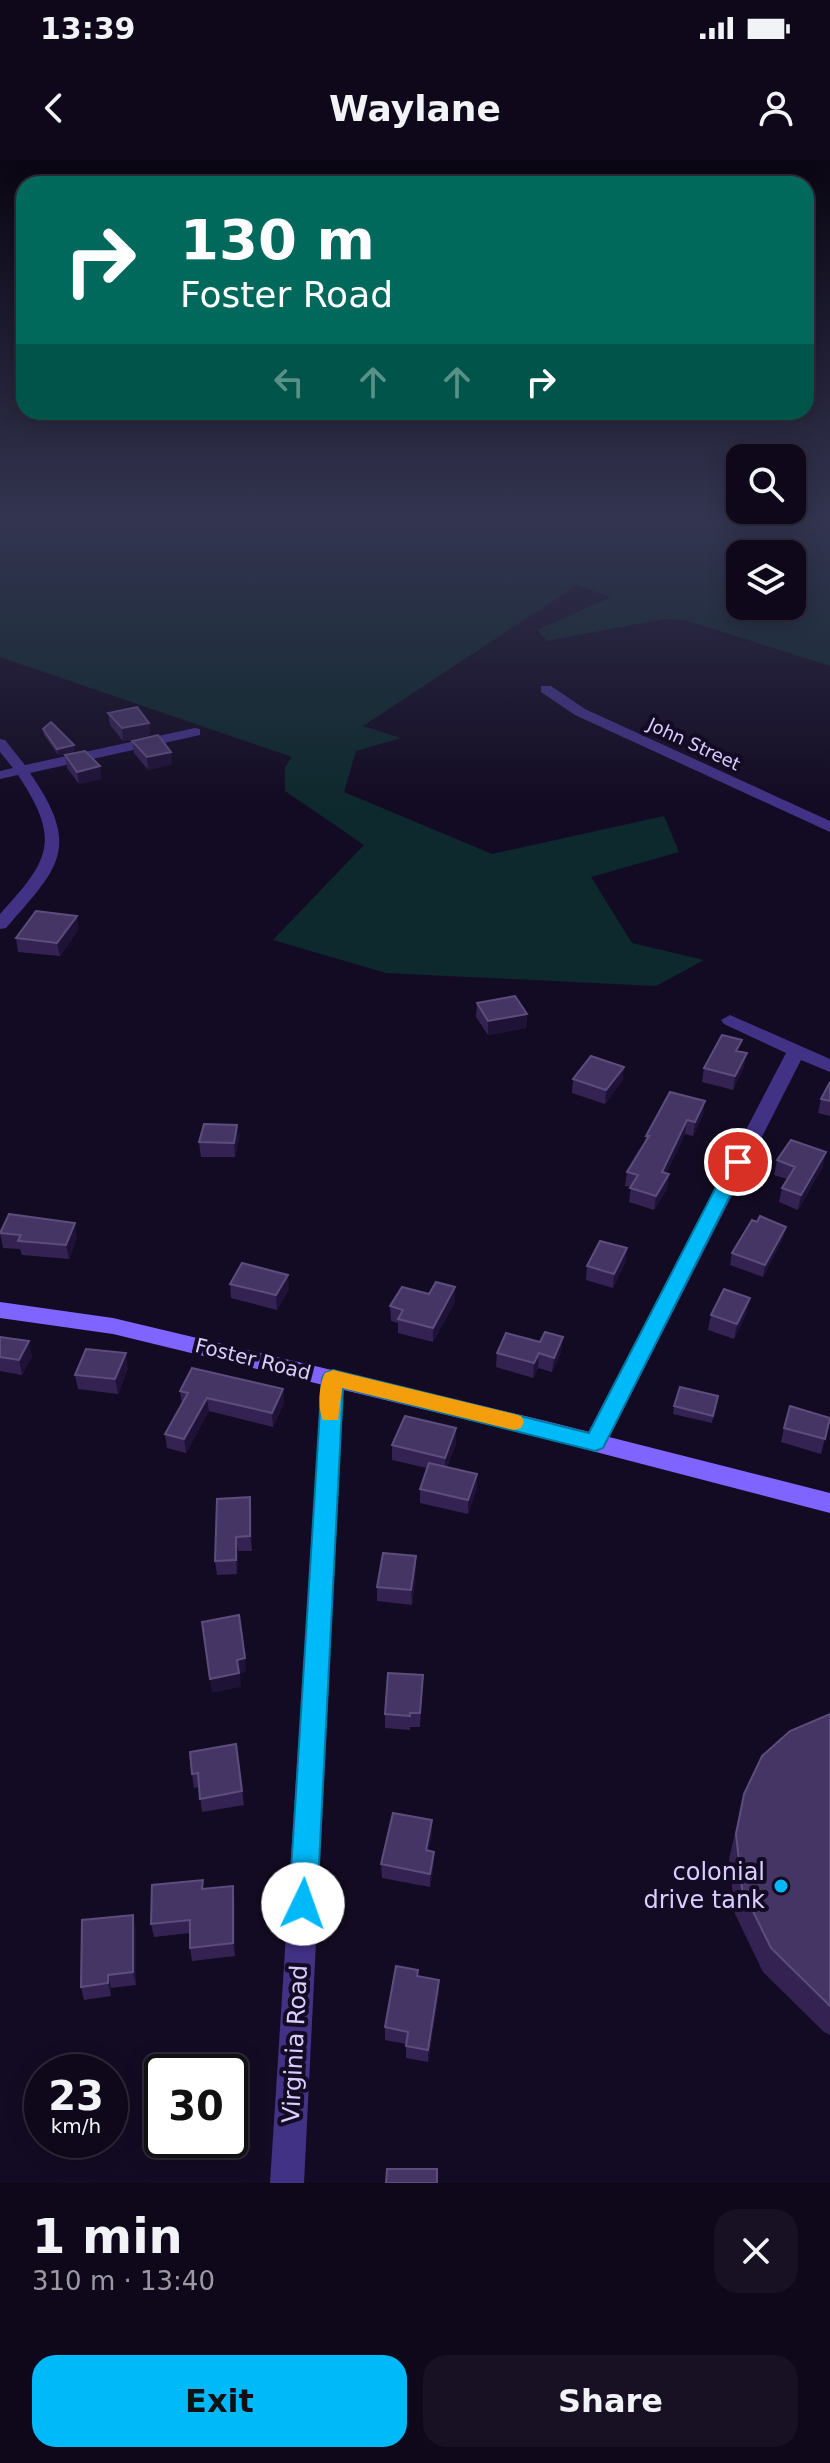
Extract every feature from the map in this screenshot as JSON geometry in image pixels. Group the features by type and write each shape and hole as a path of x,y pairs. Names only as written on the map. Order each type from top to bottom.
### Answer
{"street":[{"name":"John Street","path":"546,689 580,712 830,827"},
{"path":"0,775 195,732"},
{"path":"0,743 22,770 50,823 54,840 51,861 0,924"},
{"path":"730,1020 830,1066"},
{"path":"595,1442 796,1051"},
{"name":"Foster Road","path":"0,1310 113,1326 595,1442 830,1503"},
{"name":"Virginia Road","path":"287,2183 333,1378"}],"green space":[{"path":"0,614 532,614 363,726 401,738 356,751 344,792 492,854 664,816 679,852 591,877 632,943 704,960 656,986 386,973 273,940 364,845 285,791 285,767 292,757 0,657"},
{"path":"572,614 726,614 726,620 806,620 806,614 830,614 830,666 685,620 664,619 547,641 537,630"}],"building":[{"path":"137,707 149,723 122,728 108,713"},
{"path":"51,722 74,745 57,749 43,729"},
{"path":"158,735 171,752 147,757 132,741"},
{"path":"85,751 100,766 77,772 65,755"},
{"path":"36,911 77,916 57,943 16,938"},
{"path":"515,996 527,1014 488,1021 477,1003"},
{"path":"722,1035 742,1040 736,1051 747,1053 735,1076 704,1068"},
{"path":"591,1056 624,1067 606,1090 573,1079"},
{"path":"830,1082 830,1101 821,1099"},
{"path":"670,1092 705,1101 695,1122 687,1120 662,1172 669,1174 656,1196 630,1188 638,1175 627,1172"},
{"path":"204,1124 237,1125 234,1143 199,1142"},
{"path":"791,1140 826,1152 801,1195 782,1188 795,1167 777,1160"},
{"path":"9,1214 75,1223 66,1245 18,1241 21,1235 0,1233"},
{"path":"760,1216 786,1227 765,1265 732,1253 752,1220 757,1222"},
{"path":"600,1241 627,1248 614,1274 587,1266"},
{"path":"242,1263 288,1275 276,1295 230,1284"},
{"path":"436,1282 455,1287 433,1328 398,1319 403,1310 390,1306 402,1287 429,1294"},
{"path":"724,1289 750,1298 737,1324 711,1315"},
{"path":"545,1332 563,1337 554,1358 539,1353 534,1363 497,1353 506,1333 540,1342"},
{"path":"0,1337 29,1341 19,1360 0,1357"},
{"path":"86,1349 126,1353 115,1379 75,1375"},
{"path":"192,1368 283,1389 272,1413 207,1398 184,1439 165,1434 188,1393 180,1391"},
{"path":"680,1387 718,1396 713,1416 674,1406"},
{"path":"790,1406 830,1418 825,1439 784,1428"},
{"path":"405,1416 456,1428 445,1458 392,1445"},
{"path":"429,1463 477,1474 468,1500 420,1489"},
{"path":"250,1497 250,1536 236,1537 236,1560 215,1561 217,1499"},
{"path":"383,1553 416,1556 411,1590 377,1587"},
{"path":"239,1615 245,1658 237,1660 239,1673 210,1679 202,1622"},
{"path":"388,1673 423,1675 420,1713 410,1713 410,1716 385,1714"},
{"name":"colonial drive tank","path":"830,1714 830,2006 771,1948 742,1889 736,1834 744,1794 762,1756 790,1731"},
{"path":"236,1744 242,1791 200,1799 198,1773 192,1774 190,1752"},
{"path":"393,1813 432,1820 426,1850 434,1852 430,1874 381,1864"},
{"path":"203,1880 202,1889 233,1886 233,1943 190,1948 190,1920 151,1924 152,1885"},
{"path":"133,1915 133,1972 108,1975 108,1983 81,1987 82,1920"},
{"path":"396,1966 418,1970 417,1976 439,1980 428,2050 406,2046 408,2032 385,2027"},
{"path":"387,2169 437,2169 437,2183 386,2183"}],"slow traffic":[{"path":"331,1414 333,1378 514,1422"}],"place":[{"name":"colonial drive tank","path":"781,1886"}],"route":[{"path":"303,1904 333,1378 595,1442 738,1162"}]}
